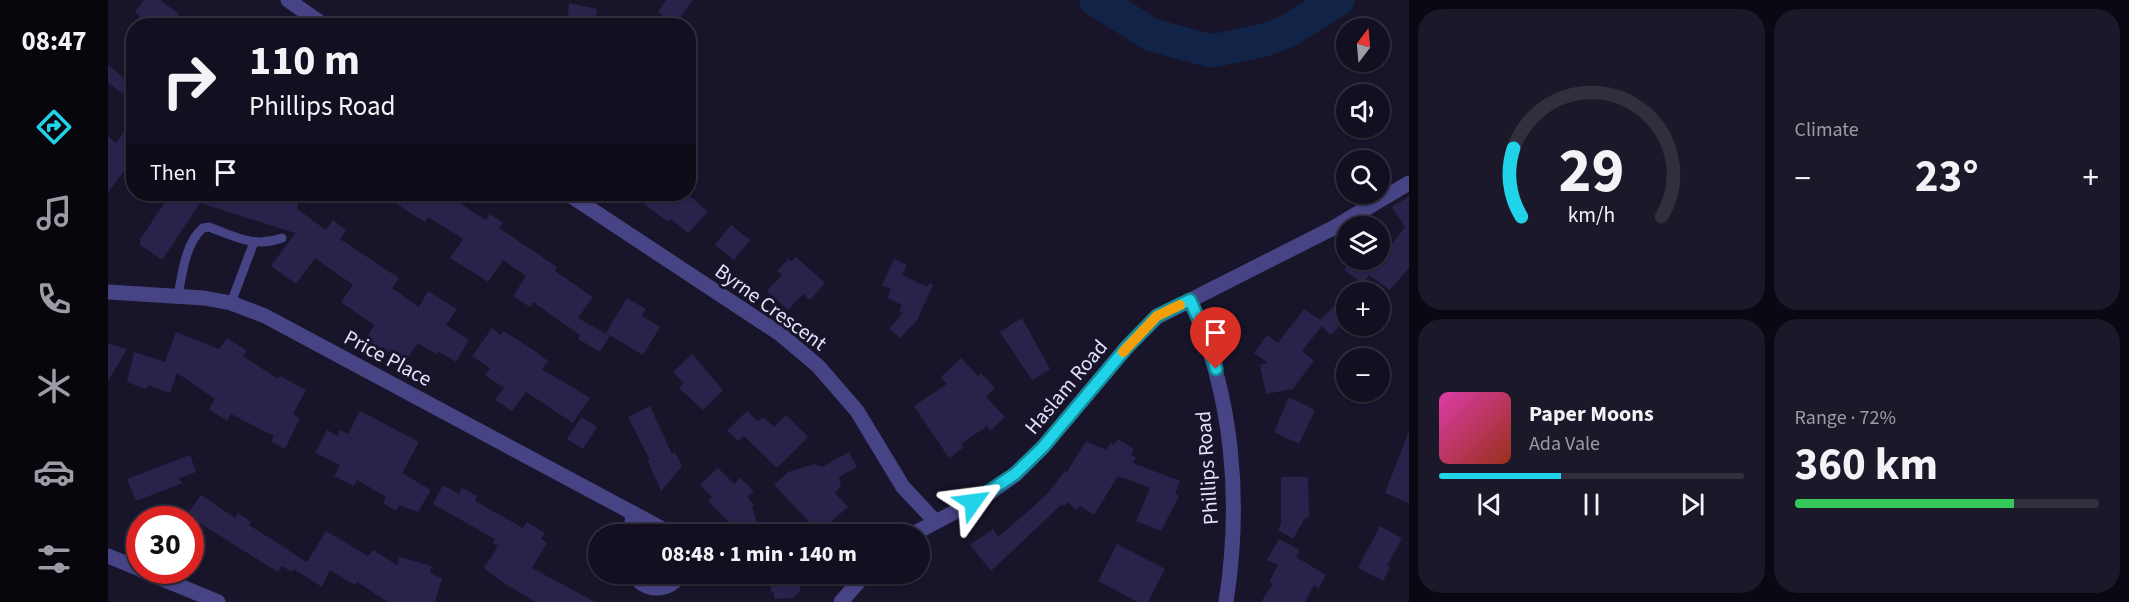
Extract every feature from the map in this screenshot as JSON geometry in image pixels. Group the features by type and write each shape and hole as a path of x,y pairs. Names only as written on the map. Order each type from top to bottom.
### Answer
{"street":[{"path":"288,0 314,18"},
{"name":"Haslam Road","path":"929,524 987,495 1015,474 1043,447 1127,347 1157,316 1333,228 1409,183"},
{"name":"Byrne Crescent","path":"579,201 780,334 818,366 856,411 903,487 934,521"},
{"name":"Price Place","path":"108,292 178,296 231,303 265,316 653,524"},
{"name":"Phillips Road","path":"1190,300 1205,333 1221,387 1229,431 1233,548 1226,602"},
{"path":"632,524 633,513"},
{"path":"108,556 126,564"},
{"path":"174,584 218,602"},
{"path":"640,584 653,589 666,588 671,584"},
{"path":"841,602 857,584"}],"lane":[{"path":"178,296 189,251 198,232 203,228 209,227 266,244 282,238"},
{"path":"231,303 254,242"}],"building":[{"path":"144,0 160,0 179,14 176,18 139,18 140,16 135,12"},
{"path":"666,0 693,0 680,18 667,18 658,12"},
{"path":"569,3 597,9 596,18 568,18"},
{"path":"108,65 124,78 126,75 126,95 108,83"},
{"path":"126,130 126,168 108,192 108,136 116,143"},
{"path":"1409,196 1409,268 1390,290 1390,282 1379,282 1369,275 1362,282 1344,270 1390,270 1390,247 1405,227 1392,207"},
{"path":"166,201 299,201 297,209 326,230 333,220 346,230 340,239 399,278 392,288 419,307 428,291 457,309 446,325 469,340 456,362 418,343 405,362 382,347 380,350 365,342 374,325 341,302 353,285 315,258 296,284 271,266 295,233 200,203 162,260 140,245 140,239"},
{"path":"392,201 456,201 486,220 490,214 503,223 499,228 557,267 555,271 593,297 578,318 610,336 600,352 578,339 580,335 533,302 530,307 513,296 526,276 503,260 488,282 450,258 463,239 428,217 425,222"},
{"path":"640,201 695,201 708,212 688,233 671,219 668,222"},
{"path":"731,225 750,240 734,260 715,245"},
{"path":"796,257 825,283 810,300 803,294 788,310 767,291 782,275 777,271 788,259 792,261"},
{"path":"894,259 907,265 902,275 927,287 930,283 933,285 917,320 900,338 889,329 903,313 899,311 902,305 887,298 891,289 882,285"},
{"path":"627,298 646,309 642,316 660,327 643,355 606,333"},
{"path":"1336,305 1336,330 1330,335 1322,326 1302,351 1314,360 1293,389 1266,394 1260,365 1268,363 1254,353 1267,335 1278,343 1304,309 1320,320"},
{"path":"1022,318 1050,369 1032,380 1000,332"},
{"path":"492,328 501,335 504,331 533,350 548,361 542,369 590,398 573,423 526,392 512,411 495,400 504,388 485,375 490,368 472,356"},
{"path":"176,332 219,349 227,338 247,351 243,356 278,379 280,376 306,390 293,414 300,418 285,449 271,442 274,436 231,414 227,421 209,409 215,399 177,373 170,393 148,385 146,389 127,382 134,352 165,362"},
{"path":"108,343 127,349 108,381"},
{"path":"692,354 723,390 703,410 679,388 684,383 673,372"},
{"path":"961,358 978,376 981,373 995,388 986,397 1005,417 990,431 987,426 961,444 963,448 949,458 914,406 947,384 941,377"},
{"path":"1289,397 1315,410 1299,444 1274,432"},
{"path":"650,406 672,454 675,452 682,466 661,491 647,459 650,460 628,417"},
{"path":"360,411 419,442 402,473 431,490 418,512 399,505 396,511 383,503 386,497 357,480 353,486 334,476 340,465 315,453 327,430 338,436 340,430 348,434"},
{"path":"747,411 758,421 763,417 774,427 786,415 808,437 777,468 744,436 738,441 727,431"},
{"path":"581,417 597,427 583,449 567,439"},
{"path":"1409,434 1409,503 1385,493"},
{"path":"1118,439 1134,449 1131,454 1136,458 1133,463 1180,481 1175,494 1179,496 1161,531 1136,521 1150,488 1118,476 1094,515 1080,506 1077,510 1067,502 1064,506 1062,504 991,571 970,545 993,529 998,537 1025,514 1047,494 1065,471 1067,472 1086,441 1106,450"},
{"path":"849,452 857,467 839,477 841,486 835,493 848,507 828,524 811,524 774,485 788,472 814,464 822,467"},
{"path":"190,455 196,472 178,479 183,483 136,501 127,479"},
{"path":"718,468 734,484 740,478 754,491 747,497 754,505 752,507 757,524 731,524 708,501 712,497 700,485"},
{"path":"1281,477 1308,477 1309,517 1305,518 1293,539 1278,530 1281,524"},
{"path":"443,485 459,494 462,488 477,496 475,501 523,528 527,522 545,533 541,539 547,543 532,568 595,602 535,602 499,580 484,568 498,546 493,543 495,539 433,504"},
{"path":"201,495 235,518 238,513 251,522 249,525 307,562 326,531 368,556 373,550 397,565 399,557 432,566 430,572 442,579 435,602 388,602 357,582 355,585 330,570 322,587 294,569 292,572 282,566 278,572 204,526 204,506 193,506"},
{"path":"1380,526 1402,538 1387,566 1390,567 1383,581 1358,568"},
{"path":"1279,539 1300,550 1296,557 1326,575 1319,588 1314,585 1305,602 1261,602 1273,584 1269,582 1278,565 1267,560"},
{"path":"1117,544 1165,569 1148,602 1138,602 1098,581"},
{"path":"771,584 800,584 800,591 794,598 774,599 774,592 771,592"}],"waterway":[{"path":"1096,0 1152,35 1212,51 1265,40 1288,31 1338,0"}],"slow traffic":[{"path":"1123,352 1157,316 1180,305"}],"route":[{"path":"973,502 987,495 1015,474 1043,447 1127,347 1157,316 1190,300 1205,333 1216,369"}]}
